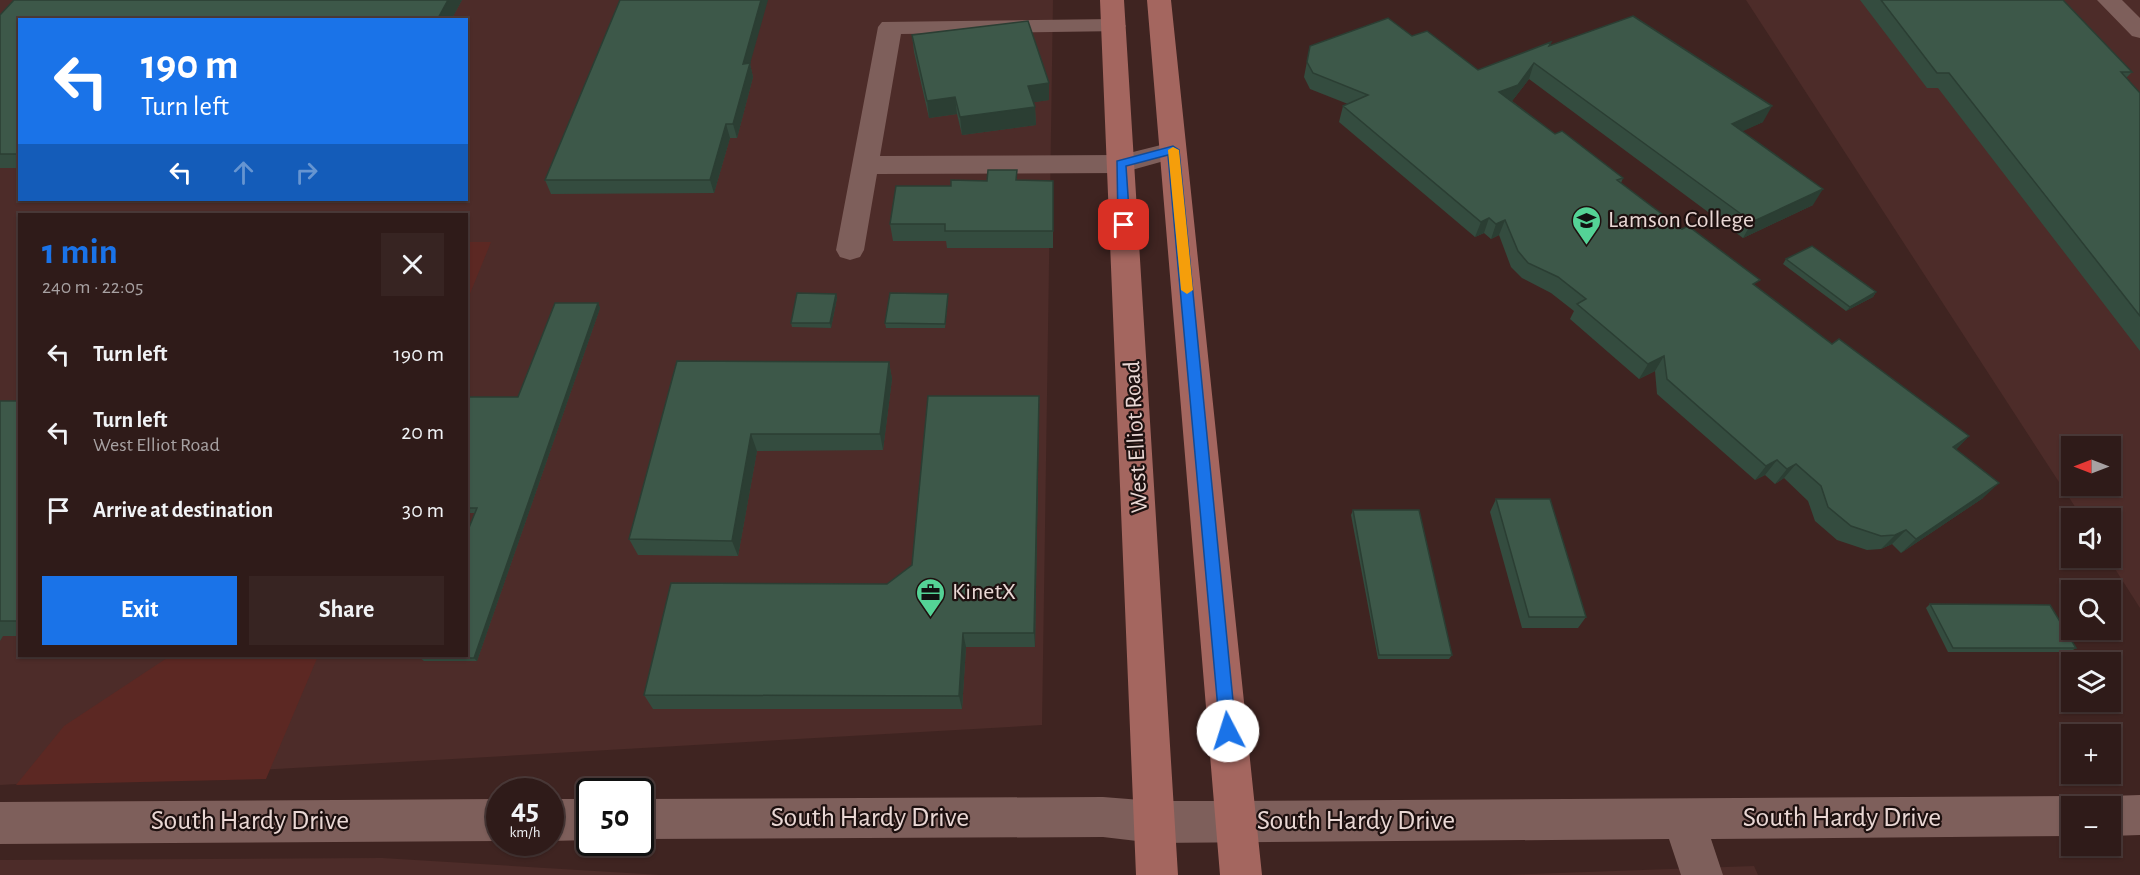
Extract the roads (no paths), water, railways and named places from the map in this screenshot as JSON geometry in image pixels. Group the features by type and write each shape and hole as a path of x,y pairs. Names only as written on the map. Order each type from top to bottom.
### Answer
{"main road":[{"path":"1159,0 1241,875"},
{"name":"West Elliot Road","path":"1113,13 1157,875"}],"street":[{"path":"2109,0 2140,31"},
{"path":"850,250 890,27 1113,13"},
{"path":"866,165 1121,164 1173,150"},
{"path":"2121,816 2140,815"},
{"name":"South Hardy Drive","path":"654,819 1103,817 1154,822 1236,822 2061,816"},
{"path":"1683,819 1702,875"},
{"name":"South Hardy Drive","path":"0,823 486,820"}],"place":[{"name":"Lamson College","path":"1587,246"},
{"name":"KinetX","path":"931,618"}]}
